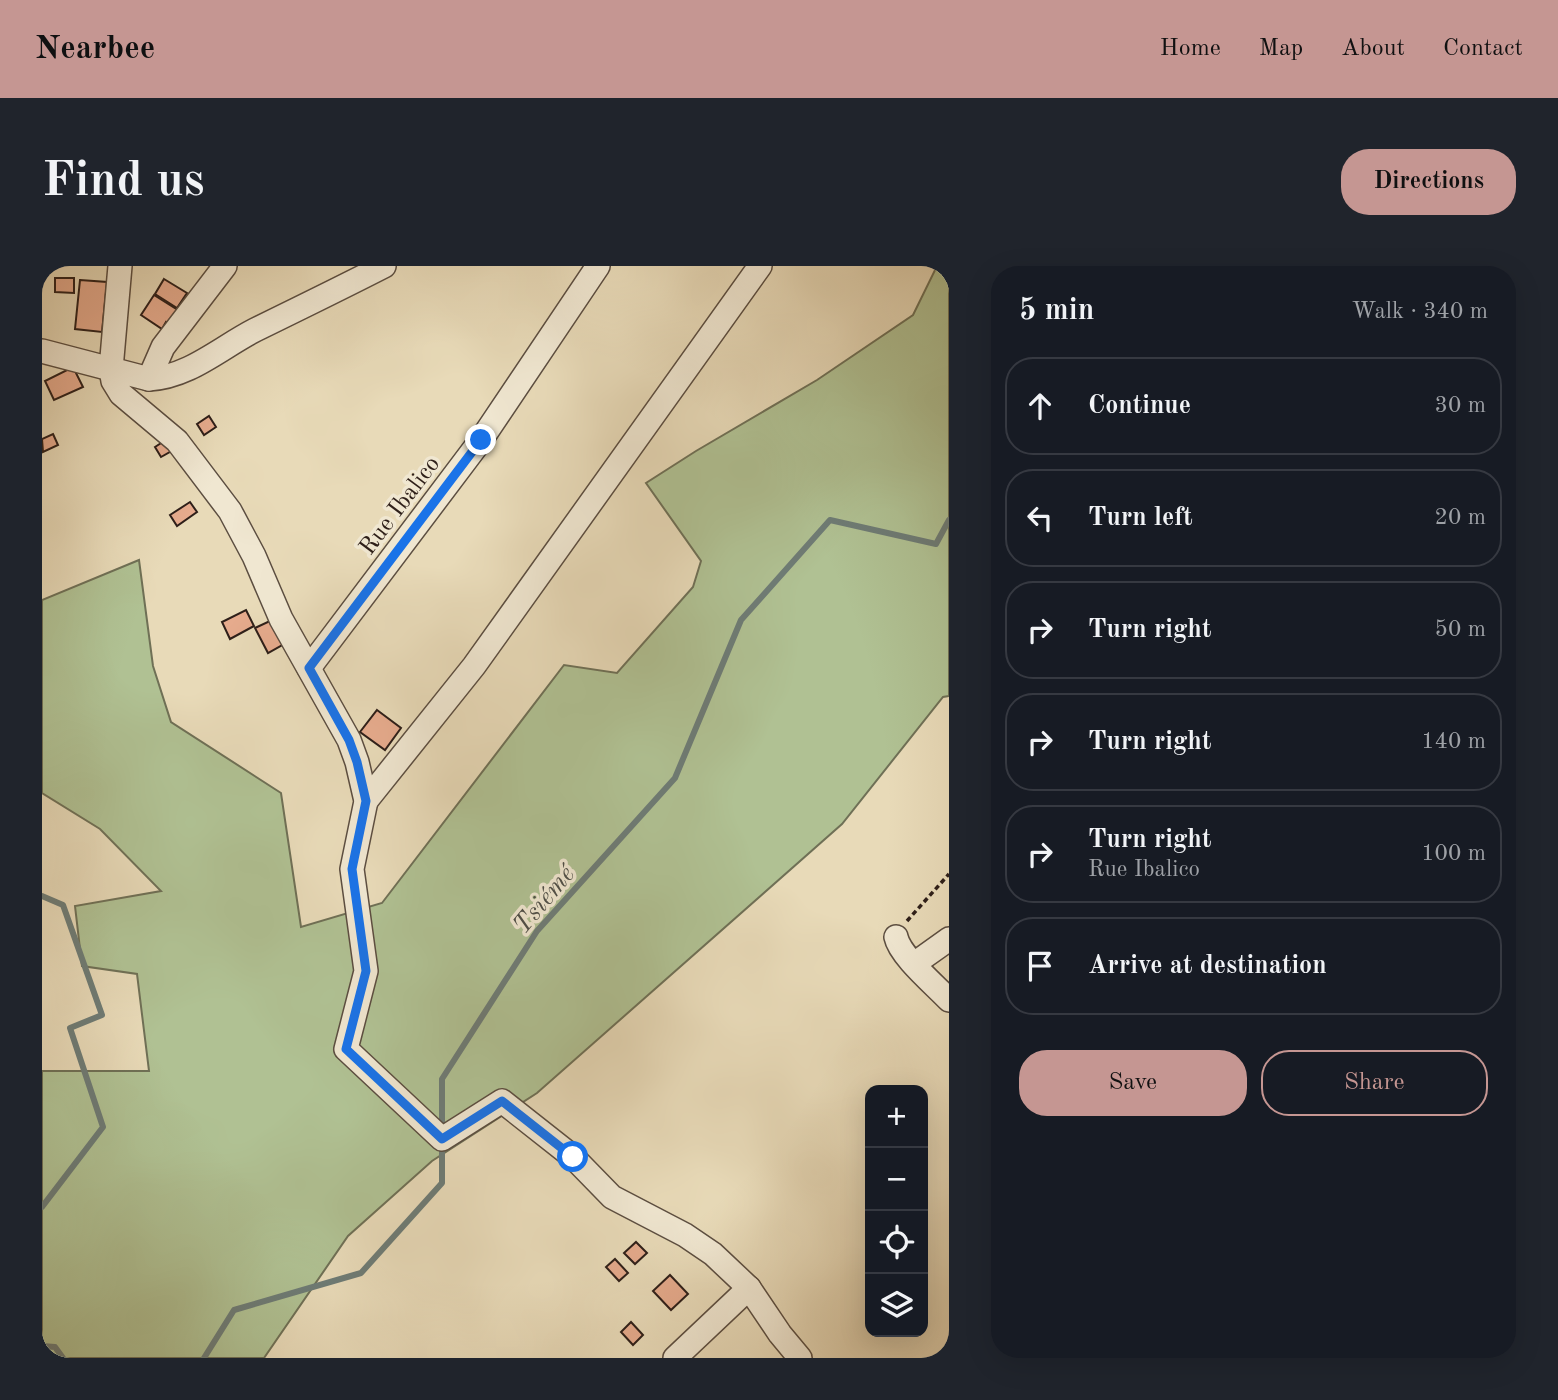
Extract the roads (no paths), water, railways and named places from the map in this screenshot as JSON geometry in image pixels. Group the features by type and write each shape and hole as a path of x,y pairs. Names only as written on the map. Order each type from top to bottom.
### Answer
{"street":[{"path":"120,266 111,369 113,381 121,394 177,441 230,511 254,556 281,618 349,740 357,762 366,801 352,869 366,971 346,1049 442,1139 502,1101 573,1157 612,1197 713,1254 749,1288 800,1358"},
{"path":"149,379 163,347 225,266"},
{"path":"42,351 149,379 166,378 181,373 253,331 384,266"},
{"name":"Rue Ibalico","path":"309,668 481,440 598,266"},
{"path":"366,801 474,666 760,266"},
{"path":"896,937 914,964 949,1000"},
{"path":"914,964 949,939"},
{"path":"675,1358 749,1288"}],"waterway":[{"name":"Tsiémé","path":"442,1129 442,1079 537,931 675,778 741,620 830,520 936,544 949,520"},
{"path":"42,896 63,905 102,1015 70,1028 103,1127 42,1207"},
{"name":"Tsiémé","path":"204,1358 234,1310 361,1273 442,1183 442,1143"},
{"path":"42,1346 55,1347 63,1358"}]}
